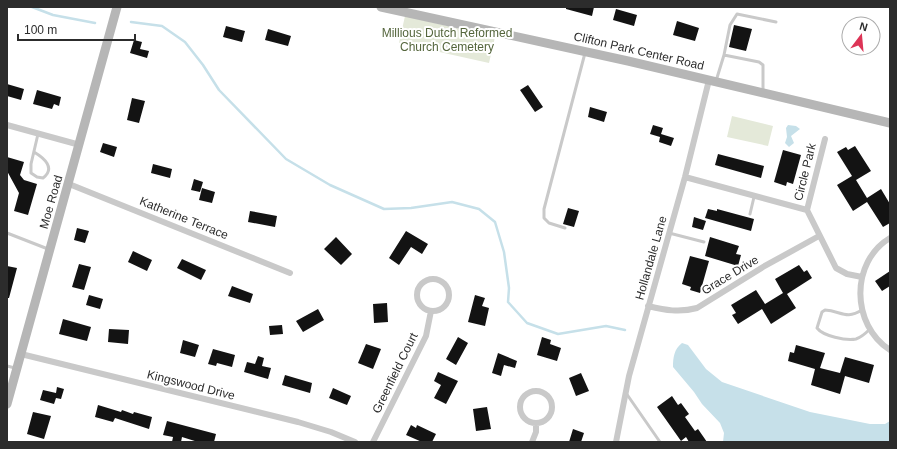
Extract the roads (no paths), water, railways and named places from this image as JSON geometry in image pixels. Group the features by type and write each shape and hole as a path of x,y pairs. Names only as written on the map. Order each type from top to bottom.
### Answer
{"street":[{"name":"Moe Road","path":"7,404 117,7"},
{"name":"Clifton Park Center Road","path":"381,7 585,51 890,123"},
{"name":"Hollandale Lane","path":"616,442 626,392 648,306 712,80"},
{"path":"7,125 80,145"},
{"name":"Circle Park","path":"807,210 825,139"},
{"path":"685,178 807,210 836,268 847,274 862,277"},
{"name":"Katherine Terrace","path":"69,184 290,273"},
{"name":"Grace Drive","path":"648,306 670,311 685,311 696,308 763,267 819,236"},
{"path":"890,238 871,256 862,277 860,299 862,310 870,329 877,339 890,350"},
{"path":"435,280 446,286 449,295 444,308 431,311 420,304 417,296 422,284 435,280"},
{"name":"Greenfield Court","path":"373,442 426,336 431,311"},
{"name":"Kingswood Drive","path":"21,354 298,422 331,432 354,442"},
{"path":"535,391 547,396 551,404 548,417 536,423 524,417 520,405 524,397 535,391"},
{"path":"532,442 536,432 536,423"}],"lane":[{"path":"712,80 724,55 730,25 738,14 776,22"},
{"path":"565,228 546,221 544,218 544,209 585,51"},
{"path":"724,55 759,62 763,65 762,92"},
{"path":"34,152 47,162 49,168 47,174 43,178 37,177 32,173 31,164 38,134"},
{"path":"750,214 754,197"},
{"path":"669,232 704,242"},
{"path":"7,234 50,249"},
{"path":"862,310 852,315 825,310 822,312 817,328 827,334 847,339 856,339 870,329"},
{"path":"7,366 17,368"},
{"path":"626,392 660,442"}],"water":[{"path":"788,125 796,126 800,129 791,136 794,143 789,147 785,143 787,137 786,128"},
{"path":"682,343 688,345 706,369 722,382 810,412 870,424 885,424 890,421 890,442 723,442 724,433 720,423 702,404 673,367 674,354"}],"waterway":[{"path":"32,7 53,15 95,23"},
{"path":"131,22 162,26 185,42 203,65 219,90 286,159 330,185 384,209 411,208 452,202 479,209 495,222 504,252 509,288 508,302 527,323 558,334 606,326 625,330"}],"park label":[{"name":"Millious Dutch Reformed Church Cemetery","path":"447,40"}]}
